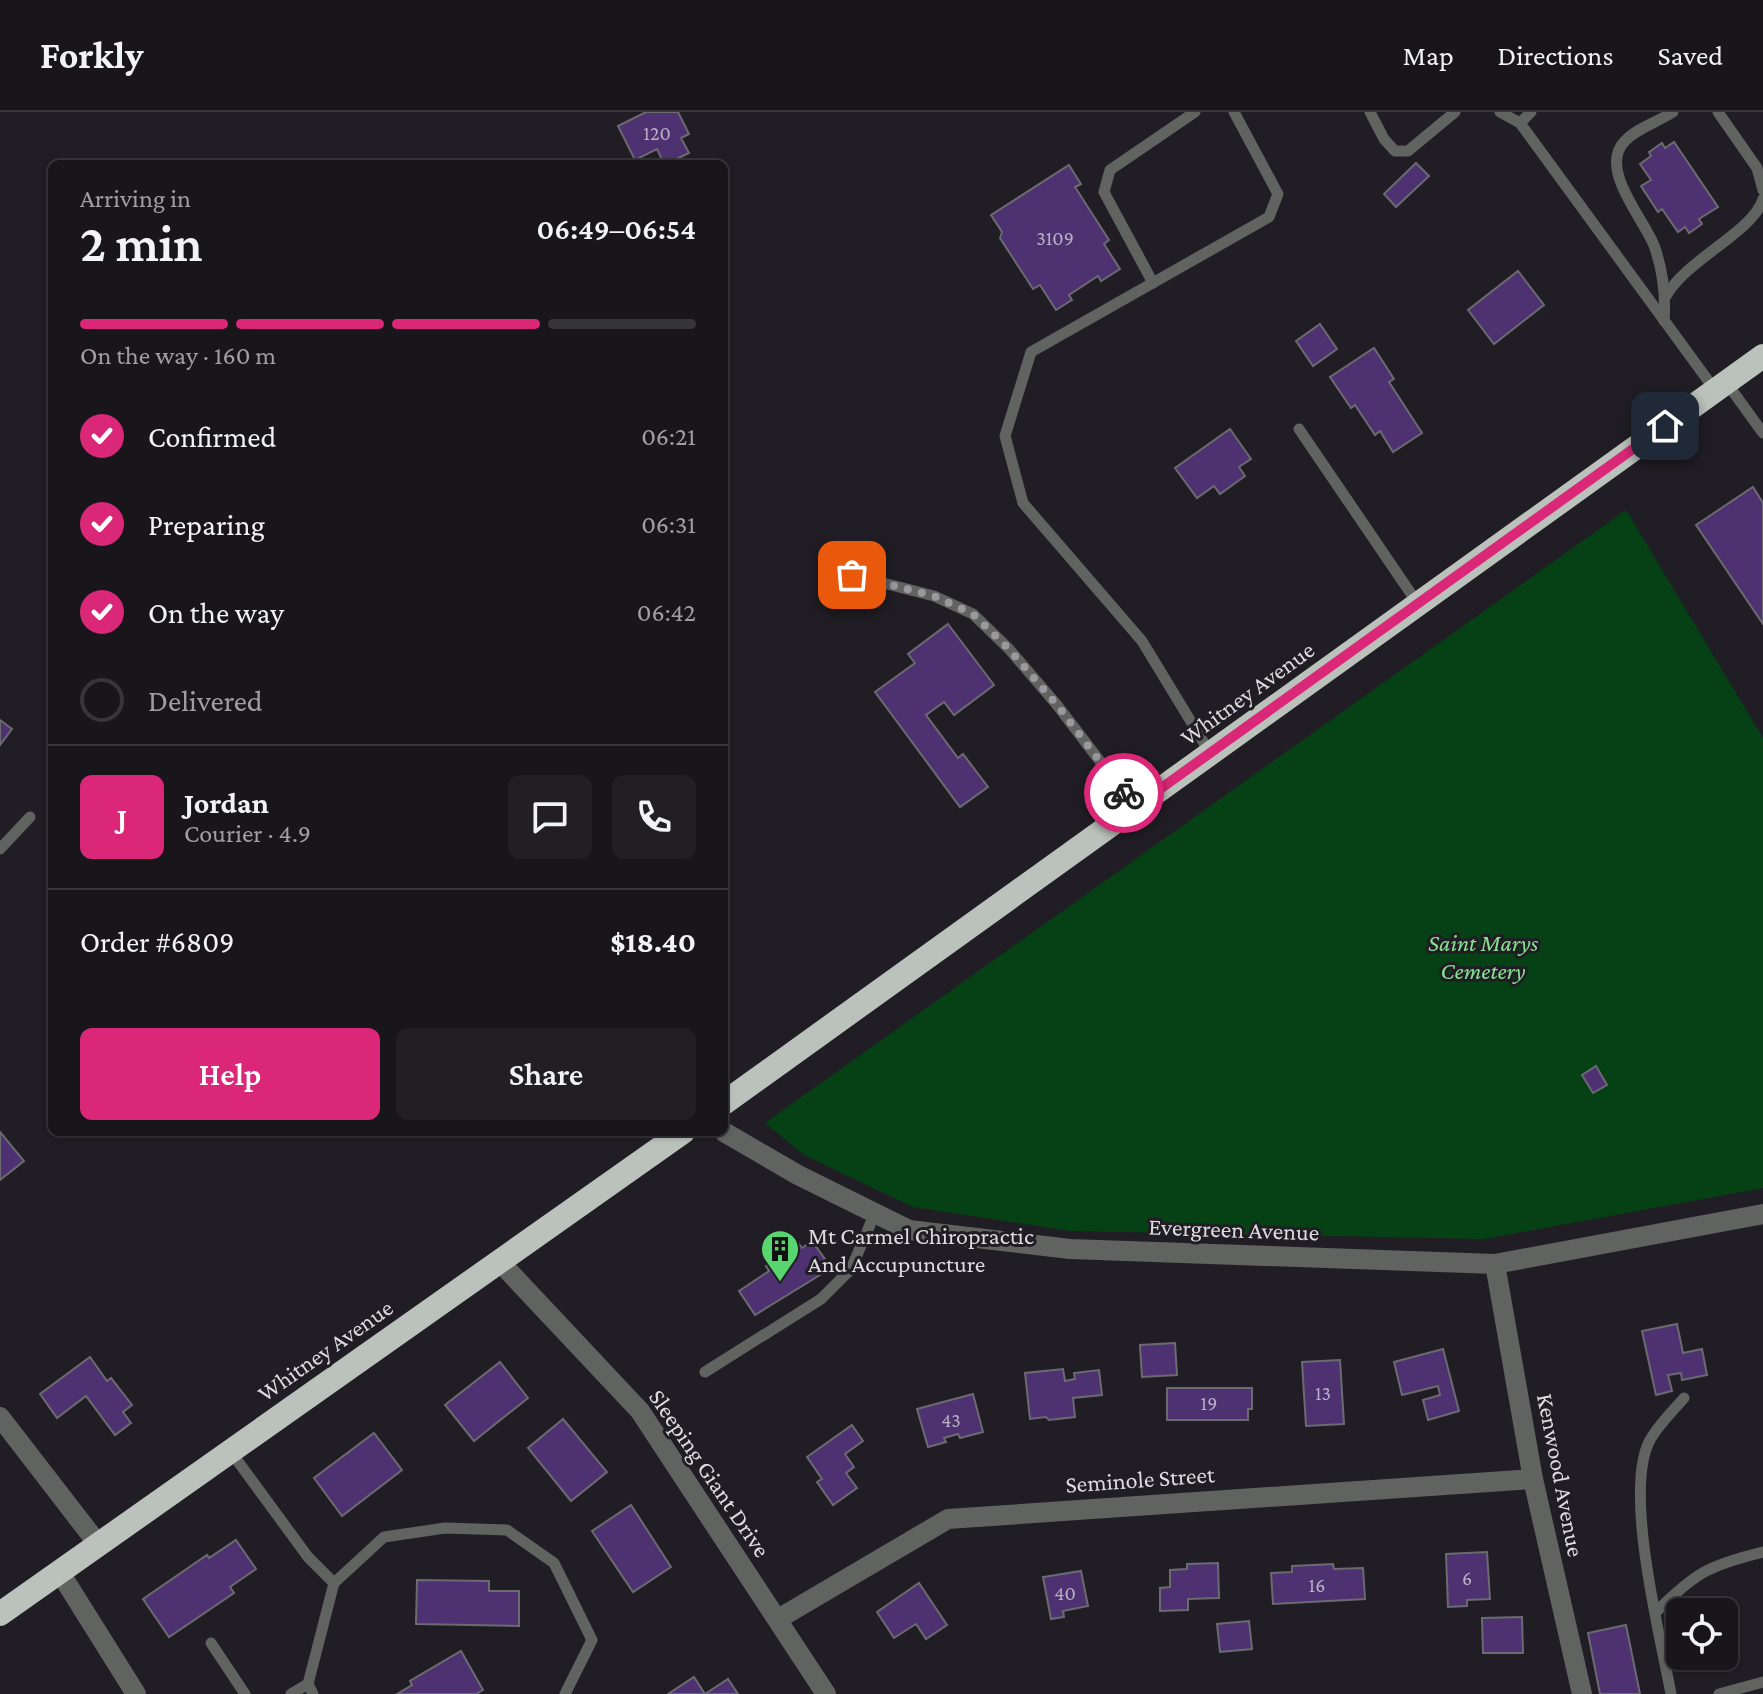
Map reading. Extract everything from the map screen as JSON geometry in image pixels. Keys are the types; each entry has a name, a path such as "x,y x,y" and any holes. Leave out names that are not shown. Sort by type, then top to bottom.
{"highway":[{"name":"Whitney Avenue","path":"728,1100 1763,356"},
{"name":"Whitney Avenue","path":"0,1614 677,1136"}],"street":[{"name":"Evergreen Avenue","path":"728,1134 798,1175 909,1230 1070,1249 1495,1264 1763,1214"},
{"name":"Sleeping Giant Drive","path":"499,1261 640,1411 826,1694"},
{"name":"Kenwood Avenue","path":"1495,1264 1533,1479 1582,1694"},
{"path":"0,1417 98,1544"},
{"name":"Seminole Street","path":"778,1619 948,1519 1533,1479"},
{"path":"59,1571 136,1694"}],"lane":[{"path":"1153,283 1104,192 1110,170 1195,112"},
{"path":"1210,753 1142,641 1023,503 1005,436 1031,352 1269,217 1278,194 1234,112"},
{"path":"1370,112 1384,139 1395,151 1408,151 1455,112"},
{"path":"1500,112 1520,123 1664,321 1763,433"},
{"path":"1520,123 1531,112"},
{"path":"1664,321 1666,297 1661,266 1652,240 1634,212 1619,177 1618,153 1623,142 1673,112"},
{"path":"1718,112 1757,168 1763,190"},
{"path":"1666,297 1674,282 1750,218 1763,199"},
{"path":"1299,429 1418,604"},
{"path":"852,575 934,596 973,614 1009,649 1057,705 1135,807"},
{"path":"0,849 30,817"},
{"path":"705,1372 821,1299 851,1269 875,1213"},
{"path":"1671,1694 1640,1516 1641,1476 1649,1442 1684,1398"},
{"path":"231,1452 308,1557 334,1583"},
{"path":"291,1694 311,1689 334,1583 384,1537 445,1528 507,1530 554,1563 592,1640 565,1694"},
{"path":"1656,1612 1689,1580 1710,1568 1763,1552"},
{"path":"211,1643 245,1694"},
{"path":"1719,1694 1763,1682"}],"green space":[{"name":"Saint Marys Cemetery","path":"1626,510 1763,738 1763,1188 1484,1239 1070,1231 913,1207 804,1155 765,1123"}],"building":[{"path":"646,112 678,112 689,134 681,138 689,153 674,160 662,160 657,149 635,160 618,126"},
{"path":"1674,142 1718,207 1699,219 1702,224 1689,233 1685,227 1678,232 1662,209 1658,212 1641,186 1651,180 1640,164 1651,156 1649,152 1662,143 1665,148"},
{"path":"1416,163 1429,176 1396,207 1384,194"},
{"path":"1069,165 1081,184 1075,187 1109,240 1104,244 1120,269 1101,281 1098,276 1069,295 1072,300 1056,310 1040,285 1033,289 1000,238 1002,232 991,215"},
{"path":"1518,271 1544,305 1494,344 1468,310"},
{"path":"1320,324 1337,349 1313,366 1296,341"},
{"path":"1374,348 1394,379 1389,382 1422,433 1393,452 1380,431 1375,435 1355,405 1351,408 1330,377"},
{"path":"1230,429 1251,459 1239,467 1245,476 1220,494 1214,486 1197,498 1175,468"},
{"path":"1753,487 1763,503 1763,624 1696,525"},
{"path":"948,624 994,685 954,715 944,702 926,715 958,758 963,754 988,787 960,807 875,692 915,663 908,654"},
{"path":"0,720 12,729 0,745"},
{"path":"1596,1066 1607,1085 1593,1093 1582,1075"},
{"path":"0,1132 24,1161 0,1180"},
{"name":"Mt Carmel Chiropractic And Accupuncture","path":"812,1241 825,1259 814,1266 820,1275 755,1315 739,1291 769,1271 766,1266 799,1244 802,1248"},
{"path":"1677,1324 1683,1353 1702,1349 1707,1375 1682,1380 1681,1373 1668,1375 1672,1391 1656,1395 1642,1331"},
{"path":"1175,1343 1177,1375 1142,1377 1140,1345"},
{"path":"1443,1349 1459,1411 1428,1420 1423,1400 1440,1395 1438,1386 1402,1395 1394,1362"},
{"path":"90,1357 107,1381 111,1378 132,1405 123,1412 131,1423 115,1435 86,1396 57,1418 40,1394"},
{"path":"1340,1360 1344,1424 1306,1426 1302,1362"},
{"path":"500,1362 528,1398 474,1441 445,1405"},
{"path":"1063,1369 1065,1381 1075,1379 1074,1373 1099,1370 1102,1395 1073,1398 1075,1417 1030,1419 1025,1373"},
{"path":"1167,1388 1252,1388 1252,1409 1248,1409 1248,1420 1167,1420"},
{"path":"973,1394 983,1432 960,1438 958,1434 944,1438 946,1442 928,1447 917,1409"},
{"path":"563,1419 607,1472 571,1501 528,1448"},
{"path":"852,1425 863,1441 845,1454 854,1467 846,1473 857,1488 833,1505 817,1482 822,1479 807,1457"},
{"path":"374,1433 402,1470 342,1516 314,1478"},
{"path":"631,1505 671,1567 633,1592 592,1531"},
{"path":"236,1540 256,1569 230,1587 234,1593 169,1637 143,1599 207,1555 209,1558"},
{"path":"1487,1552 1490,1599 1467,1600 1467,1606 1448,1607 1446,1554"},
{"path":"1218,1563 1219,1598 1188,1599 1188,1610 1160,1611 1160,1588 1170,1587 1170,1570 1187,1569 1187,1564"},
{"path":"1333,1564 1334,1569 1363,1568 1365,1599 1273,1604 1271,1573 1292,1572 1292,1566"},
{"path":"1081,1571 1088,1606 1063,1611 1064,1617 1051,1619 1043,1577"},
{"path":"417,1580 489,1581 489,1591 519,1591 519,1626 416,1624"},
{"path":"919,1583 947,1625 926,1639 916,1624 894,1638 877,1612"},
{"path":"1522,1617 1523,1653 1483,1653 1482,1618"},
{"path":"1249,1621 1252,1649 1220,1652 1217,1624"},
{"path":"1626,1625 1640,1694 1600,1694 1588,1633"},
{"path":"461,1651 483,1690 476,1694 397,1694 412,1685 410,1681"},
{"path":"694,1677 705,1694 668,1694"},
{"path":"728,1679 738,1694 705,1694"}],"way so far":[{"path":"852,575 934,596 973,614 1009,649 1057,705 1124,793"}],"place":[{"name":"Mt Carmel Chiropractic And Accupuncture","path":"780,1283"}],"route":[{"path":"1124,793 1135,807 1665,426"}]}
